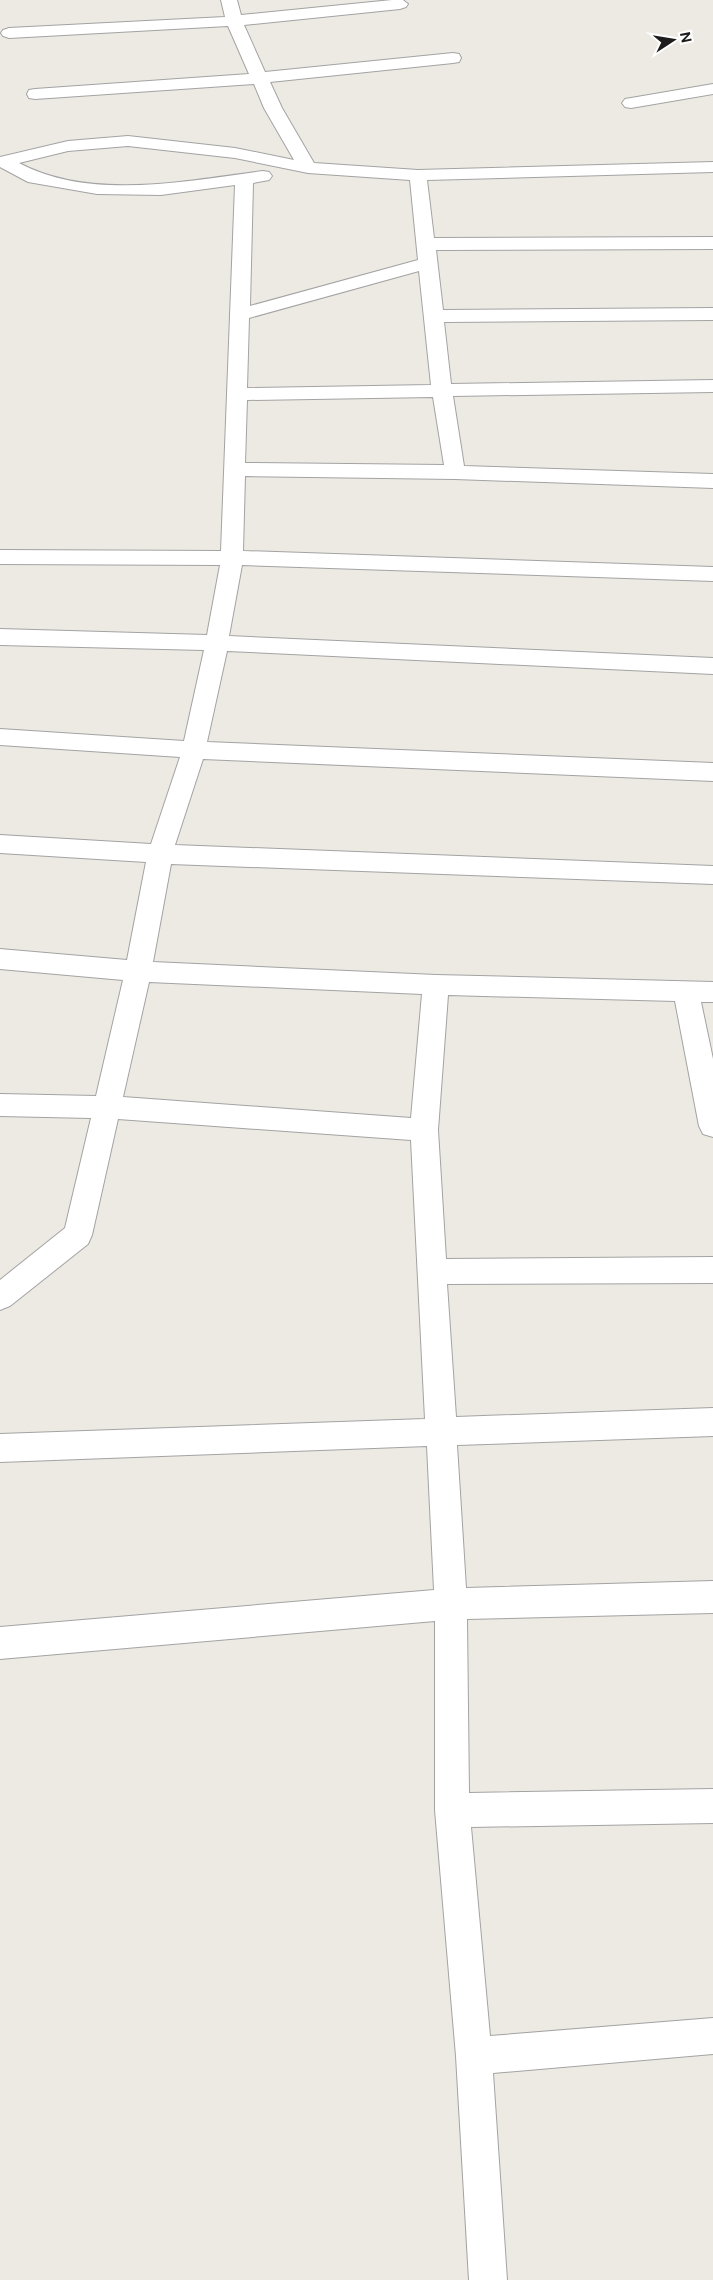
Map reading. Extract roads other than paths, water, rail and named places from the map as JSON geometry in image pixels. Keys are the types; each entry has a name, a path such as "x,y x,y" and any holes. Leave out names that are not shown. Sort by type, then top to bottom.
{"street":[{"path":"230,0 234,21 273,108 308,168"},
{"path":"9,33 234,21 400,4"},
{"path":"35,94 260,78 453,58"},
{"path":"631,103 713,89"},
{"path":"2,162 68,146 128,141 235,152 308,168 418,175 713,167"},
{"path":"2,162 34,178 97,189 161,190 308,168"},
{"path":"418,175 442,392 455,472"},
{"path":"0,1297 78,1235 138,971 160,854 194,750 217,643 232,558 244,179"},
{"path":"240,315 428,253 713,243"},
{"path":"434,316 713,314"},
{"path":"237,394 713,386"},
{"path":"235,469 455,472 713,481"},
{"path":"0,557 232,558 713,574"},
{"path":"0,637 217,643 713,666"},
{"path":"0,737 194,750 713,772"},
{"path":"0,844 160,854 713,875"},
{"path":"0,959 138,971 436,985 713,992"},
{"path":"436,985 424,1130 451,1604 452,1810 474,2056 488,2280"},
{"path":"686,991 713,1126"},
{"path":"0,1104 106,1108 424,1130"},
{"path":"432,1272 713,1270"},
{"path":"0,1448 713,1422"},
{"path":"0,1643 451,1604 713,1597"},
{"path":"452,1810 713,1806"},
{"path":"474,2056 713,2036"}]}
